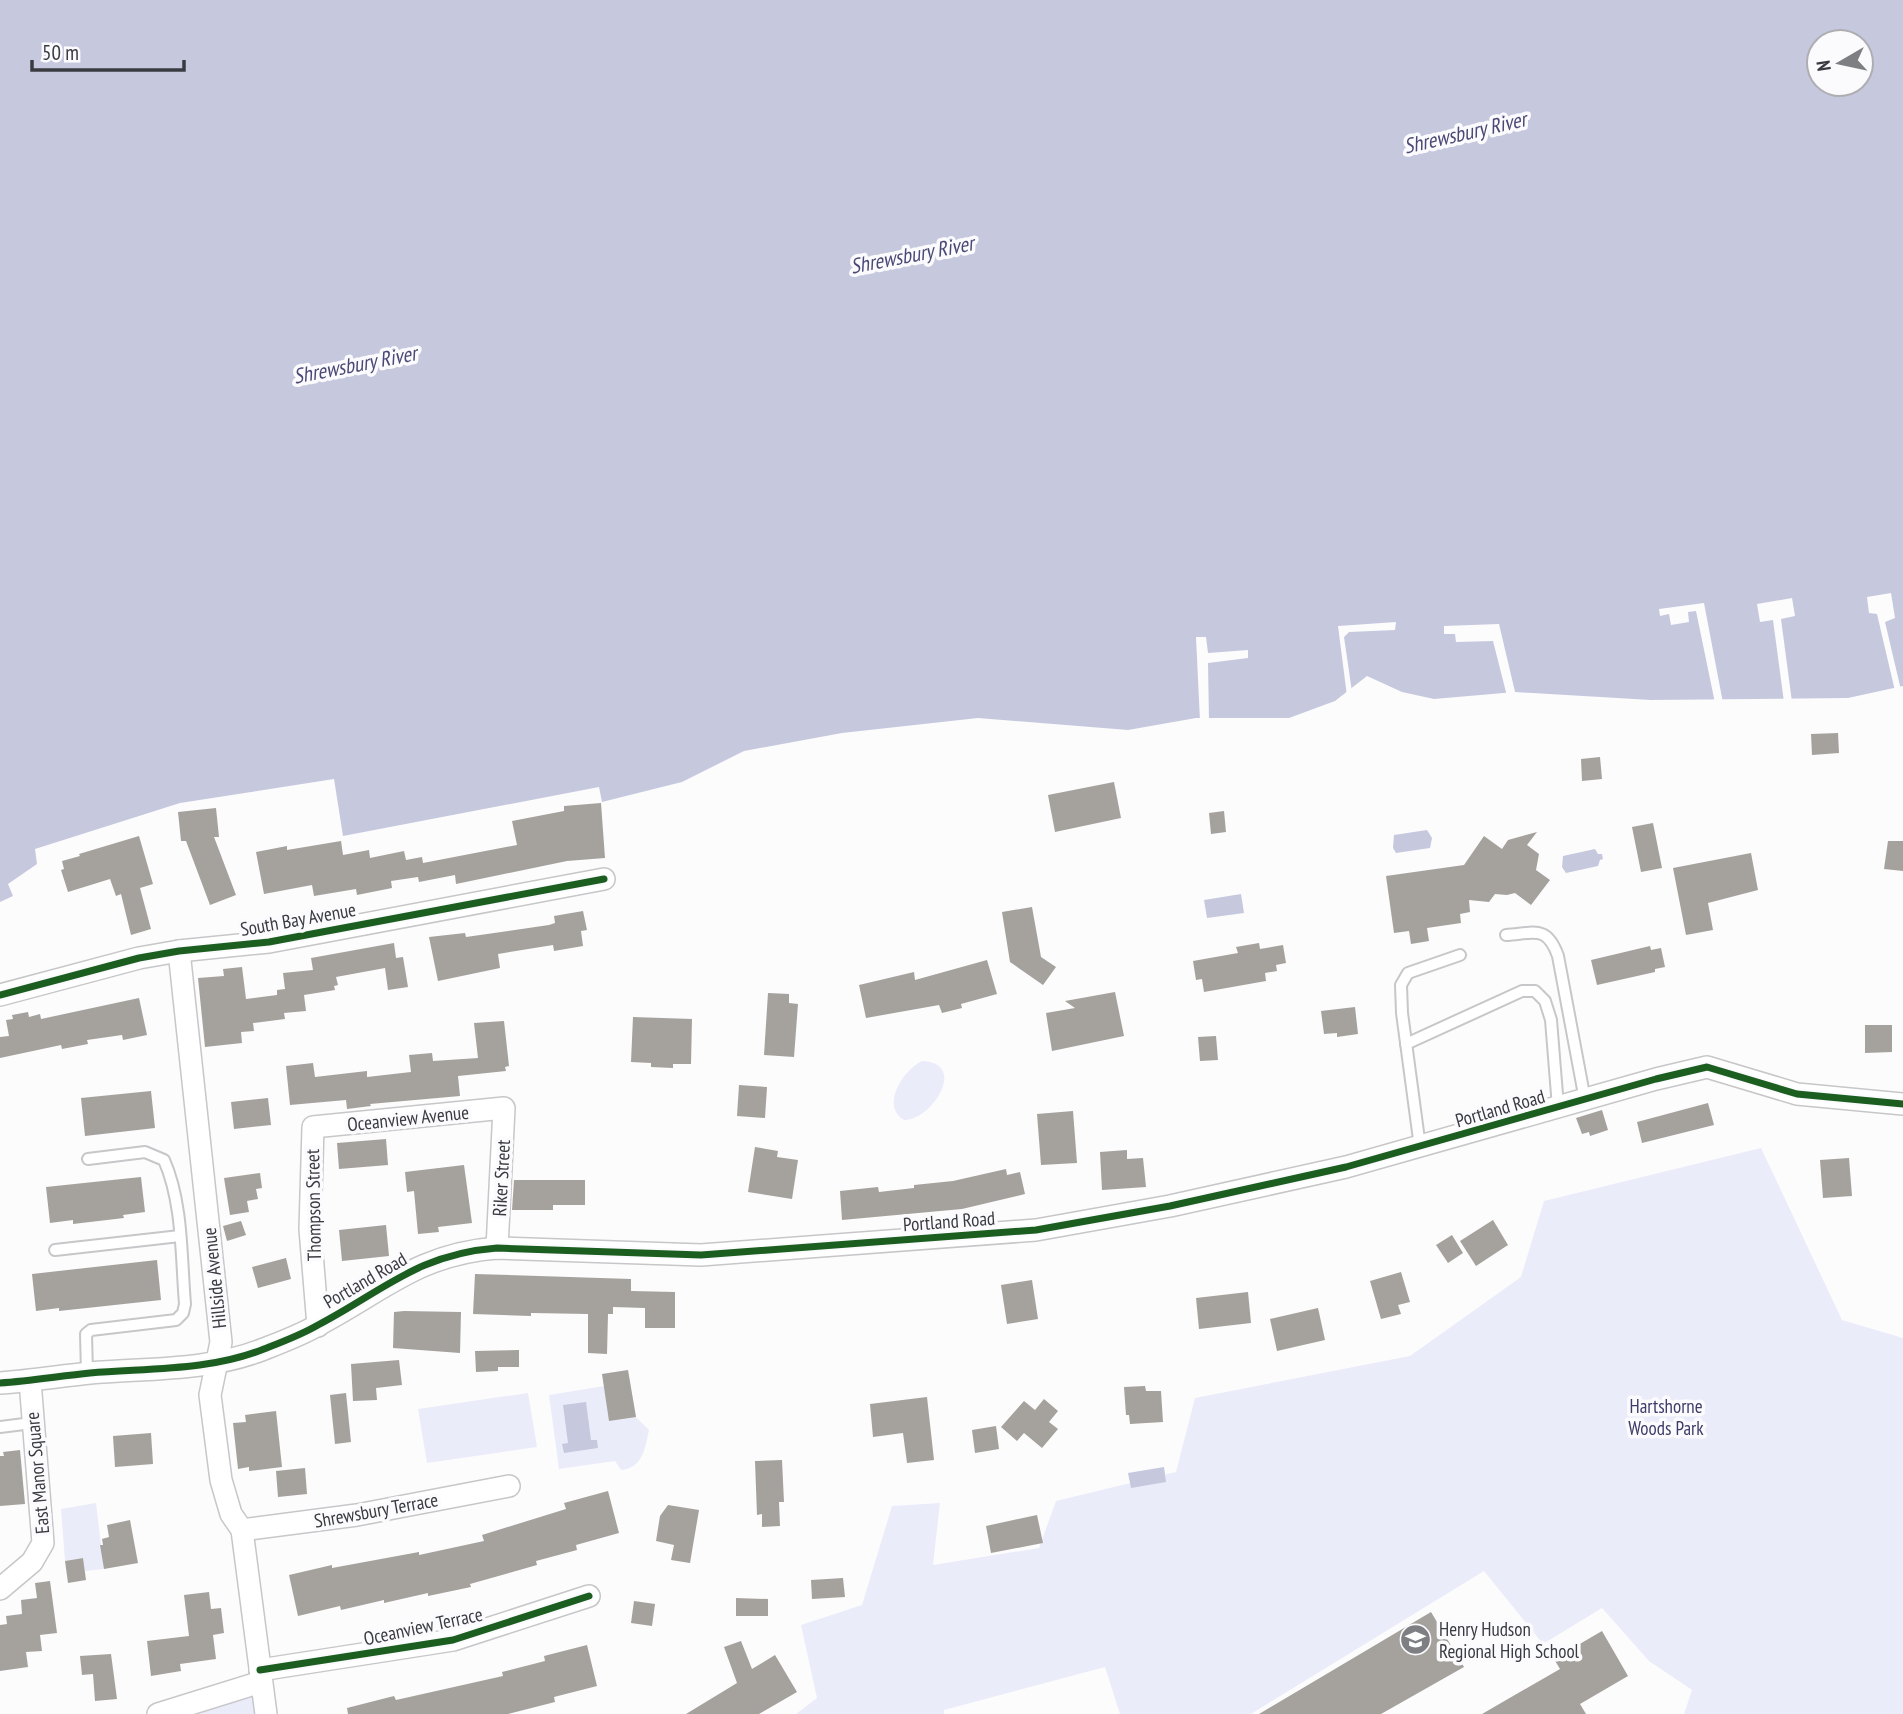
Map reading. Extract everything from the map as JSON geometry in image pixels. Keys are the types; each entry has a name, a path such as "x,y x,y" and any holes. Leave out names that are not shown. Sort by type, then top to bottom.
{"street":[{"name":"South Bay Avenue","path":"0,995 139,958 269,942 604,879"},
{"name":"Hillside Avenue","path":"179,951 221,1342 210,1395 221,1480 231,1514 242,1530 266,1714"},
{"name":"Portland Road","path":"0,1382 87,1373 215,1365 262,1350 318,1325 422,1265 462,1252 497,1248 701,1255 1037,1230 1170,1206 1346,1167 1707,1067 1797,1094 1903,1104"},
{"name":"Oceanview Avenue","path":"313,1127 504,1108"},
{"name":"Riker Street","path":"497,1248 504,1108"},
{"name":"Thompson Street","path":"313,1127 310,1229 318,1325"},
{"name":"East Manor Square","path":"0,1589 33,1562 43,1543 30,1381"},
{"name":"Shrewsbury Terrace","path":"242,1530 357,1515 509,1486"},
{"name":"Oceanview Terrace","path":"158,1714 260,1676 453,1640 589,1596"}],"lane":[{"path":"1507,935 1541,933 1552,940 1558,956 1585,1100"},
{"path":"1420,1147 1401,985 1408,973 1460,955"},
{"path":"1406,1044 1521,991 1535,991 1545,1001 1551,1020 1558,1107"},
{"path":"87,1373 85,1342 86,1334 91,1330 176,1320 183,1313 185,1304 177,1206 170,1172 164,1160 145,1152 88,1159"},
{"path":"55,1250 180,1236"},
{"path":"0,1427 32,1423"}],"green space":[{"path":"922,1061 936,1064 943,1071 941,1092 925,1111 914,1118 904,1120 897,1114 894,1098 908,1072"},
{"name":"Hartshorne Woods Park","path":"1761,1148 1842,1320 1903,1338 1903,1714 1684,1714 1692,1690 1649,1661 1602,1608 1543,1644 1484,1571 1251,1714 1120,1714 1105,1667 944,1710 944,1714 796,1714 817,1698 801,1625 862,1605 892,1506 940,1503 933,1565 1039,1548 1056,1501 1176,1472 1195,1398 1410,1356 1521,1277 1544,1201"},
{"path":"628,1370 636,1417 649,1430 642,1456 634,1465 621,1470 615,1461 559,1469 549,1395 604,1386 602,1374"},
{"path":"528,1393 537,1447 427,1463 418,1409"},
{"path":"96,1503 104,1569 85,1571 83,1558 65,1561 61,1509"},
{"path":"261,1685 270,1714 201,1714 199,1704"}],"water":[{"name":"Shrewsbury River","path":"0,0 1903,0 1903,686 1848,698 1651,700 1515,692 1434,699 1402,692 1367,676 1335,701 1289,718 1196,718 1128,730 978,718 842,733 744,751 682,782 602,802 599,787 343,836 334,779 180,803 35,849 37,864 8,884 13,896 0,902"},
{"path":"1427,830 1432,838 1430,848 1396,853 1393,848 1394,835"},
{"path":"1595,849 1598,854 1602,854 1603,859 1598,866 1566,873 1562,867 1563,856"},
{"path":"1241,894 1244,913 1207,918 1204,900"},
{"path":"586,1402 591,1440 597,1440 598,1448 564,1453 562,1444 568,1443 563,1405"},
{"path":"1164,1467 1166,1482 1131,1488 1128,1473"}],"pier":[{"path":"1891,593 1895,618 1885,622 1901,690 1895,691 1877,614 1869,613 1867,597"},
{"path":"1792,598 1795,616 1781,619 1792,702 1784,702 1773,620 1760,622 1757,604"},
{"path":"1704,603 1723,703 1715,703 1696,611 1688,612 1689,622 1671,625 1669,614 1660,616 1659,609"},
{"path":"1396,622 1395,630 1349,632 1344,637 1352,692 1347,696 1338,626"},
{"path":"1499,624 1516,696 1507,696 1493,641 1456,642 1455,634 1444,634 1444,626"},
{"path":"1196,637 1206,637 1208,653 1248,650 1248,658 1208,663 1209,721 1200,721"}],"building":[{"path":"1838,733 1839,753 1812,755 1811,734"},
{"path":"1600,757 1602,779 1582,781 1581,759"},
{"path":"1114,782 1121,818 1055,832 1048,795"},
{"path":"601,803 605,858 567,861 456,884 455,875 419,882 418,877 391,881 392,888 357,895 356,889 314,896 312,885 264,894 256,852 341,841 343,855 369,850 370,858 404,851 406,860 422,857 423,863 517,845 512,821 564,811 564,806"},
{"path":"216,808 219,837 214,837 236,895 210,905 186,841 181,841 178,812"},
{"path":"1224,811 1226,832 1211,834 1209,813"},
{"path":"1653,823 1662,868 1641,872 1632,827"},
{"path":"1537,832 1527,845 1539,854 1536,870 1550,880 1531,905 1515,893 1495,894 1489,902 1469,900 1470,912 1460,914 1461,923 1427,928 1429,941 1411,944 1409,931 1394,933 1386,876 1464,865 1484,836 1502,849 1508,840"},
{"path":"139,836 153,884 140,888 151,929 131,935 121,894 116,896 110,879 68,892 61,870 64,869 62,861"},
{"path":"1888,841 1903,841 1903,871 1884,869"},
{"path":"1751,853 1758,890 1708,903 1713,930 1686,935 1673,868"},
{"path":"1032,907 1041,957 1056,967 1043,985 1010,962 1002,912"},
{"path":"583,911 587,930 581,931 583,946 554,951 553,945 498,954 500,968 438,981 429,937 465,933 466,937 549,925 555,923 554,916"},
{"path":"394,943 396,958 403,957 408,987 388,990 385,968 336,977 338,985 334,986 335,990 304,995 306,1011 284,1013 285,1019 253,1023 254,1031 241,1032 242,1043 205,1047 198,978 224,976 223,969 242,967 246,999 277,995 277,990 285,989 283,973 313,970 311,958"},
{"path":"1259,943 1260,949 1283,945 1286,963 1276,965 1277,971 1265,973 1266,981 1204,992 1202,979 1196,980 1193,961 1238,953 1236,947"},
{"path":"1650,946 1651,950 1661,948 1665,967 1655,969 1655,972 1597,985 1591,960"},
{"path":"987,960 997,994 961,1004 962,1008 942,1013 939,1005 866,1018 859,985 914,972 915,980"},
{"path":"1115,992 1124,1036 1052,1051 1046,1013 1075,1008 1065,1001"},
{"path":"768,993 789,994 789,1003 798,1004 794,1057 764,1055"},
{"path":"139,998 147,1035 123,1040 122,1035 87,1040 88,1044 62,1049 61,1045 0,1058 0,1037 9,1036 6,1020 13,1019 12,1015 28,1012 29,1017 40,1014 41,1019"},
{"path":"1355,1007 1358,1034 1337,1037 1337,1033 1324,1034 1321,1011"},
{"path":"633,1017 692,1019 691,1064 673,1064 673,1068 651,1067 651,1063 631,1062"},
{"path":"504,1021 509,1066 505,1067 506,1071 458,1076 460,1096 370,1104 371,1106 347,1109 346,1100 290,1105 286,1066 313,1063 315,1077 367,1071 367,1077 411,1072 409,1055 432,1053 433,1061 478,1058 474,1023"},
{"path":"1865,1025 1892,1025 1892,1052 1865,1053"},
{"path":"1216,1036 1218,1060 1200,1061 1198,1037"},
{"path":"739,1085 767,1087 765,1118 737,1116"},
{"path":"151,1091 155,1128 85,1136 81,1098"},
{"path":"268,1098 271,1125 234,1129 231,1102"},
{"path":"1708,1103 1714,1125 1642,1143 1637,1122"},
{"path":"1602,1110 1608,1130 1590,1136 1589,1132 1582,1134 1576,1118"},
{"path":"1073,1111 1077,1163 1041,1165 1037,1114"},
{"path":"386,1139 388,1165 339,1169 337,1143"},
{"path":"755,1147 778,1151 777,1157 798,1160 792,1199 748,1192"},
{"path":"1127,1150 1127,1159 1143,1158 1146,1187 1102,1190 1100,1152"},
{"path":"1849,1158 1852,1196 1823,1198 1820,1160"},
{"path":"464,1165 472,1223 438,1227 439,1232 418,1234 414,1191 407,1192 405,1172"},
{"path":"1006,1169 1007,1175 1020,1172 1025,1194 962,1209 842,1220 840,1191 878,1187 879,1192 914,1188 914,1185 953,1181"},
{"path":"260,1173 262,1188 256,1189 258,1199 247,1201 249,1212 230,1215 224,1178"},
{"path":"141,1177 145,1212 123,1215 124,1218 73,1224 73,1220 50,1223 46,1187"},
{"path":"514,1180 585,1180 585,1205 553,1205 553,1210 512,1210"},
{"path":"1493,1220 1508,1245 1476,1266 1460,1241"},
{"path":"241,1221 246,1235 227,1241 223,1226"},
{"path":"386,1225 389,1256 342,1261 339,1230"},
{"path":"1452,1235 1463,1253 1448,1263 1436,1245"},
{"path":"286,1258 291,1279 258,1288 252,1267"},
{"path":"157,1260 161,1300 36,1311 32,1274"},
{"path":"1401,1272 1410,1302 1398,1305 1401,1314 1381,1319 1370,1281"},
{"path":"475,1274 631,1279 631,1291 675,1292 675,1328 645,1328 645,1308 613,1307 613,1314 608,1314 607,1354 588,1353 588,1314 473,1314"},
{"path":"1032,1280 1038,1319 1007,1324 1001,1285"},
{"path":"1248,1292 1251,1323 1199,1329 1196,1298"},
{"path":"1318,1308 1325,1340 1277,1351 1270,1319"},
{"path":"394,1312 461,1312 460,1353 393,1348"},
{"path":"519,1350 519,1367 498,1367 498,1371 476,1372 475,1351"},
{"path":"399,1360 402,1385 376,1388 377,1400 353,1401 351,1364"},
{"path":"628,1370 636,1417 609,1421 602,1374"},
{"path":"1145,1386 1146,1391 1161,1391 1163,1422 1130,1424 1129,1415 1126,1415 1124,1387"},
{"path":"346,1393 351,1442 335,1444 330,1395"},
{"path":"927,1397 934,1460 907,1463 903,1433 873,1437 870,1404"},
{"path":"1044,1399 1058,1411 1049,1422 1058,1429 1042,1448 1024,1433 1017,1441 1001,1427 1024,1401 1035,1410"},
{"path":"276,1411 282,1467 249,1471 249,1467 238,1469 233,1423 246,1422 245,1415"},
{"path":"996,1426 999,1449 975,1453 972,1430"},
{"path":"151,1433 153,1464 115,1467 113,1436"},
{"path":"20,1450 25,1504 0,1506 0,1456 4,1456 3,1452"},
{"path":"782,1460 784,1502 779,1502 780,1526 762,1527 762,1514 757,1515 755,1461"},
{"path":"305,1468 307,1494 278,1497 276,1471"},
{"path":"608,1491 619,1533 576,1545 577,1550 536,1561 537,1565 470,1584 471,1587 384,1603 384,1600 341,1610 340,1606 298,1616 289,1575 332,1565 332,1568 419,1552 419,1555 484,1541 482,1535 566,1509 564,1503"},
{"path":"668,1505 699,1510 690,1563 671,1560 674,1545 656,1541 660,1516"},
{"path":"1037,1515 1043,1543 991,1553 986,1526"},
{"path":"130,1520 138,1563 104,1569 100,1545 103,1545 102,1539 109,1537 107,1525"},
{"path":"83,1558 86,1580 68,1583 65,1561"},
{"path":"843,1578 845,1597 812,1599 811,1580"},
{"path":"50,1581 57,1633 40,1635 42,1651 26,1652 28,1667 0,1671 0,1625 7,1624 6,1616 22,1614 21,1600 37,1598 35,1583"},
{"path":"209,1592 211,1609 221,1608 224,1633 213,1635 216,1659 180,1664 181,1671 151,1676 147,1641 189,1636 184,1595"},
{"path":"736,1598 768,1599 768,1616 736,1616"},
{"path":"634,1601 655,1604 652,1626 631,1623"},
{"name":"Henry Hudson Regional High School","path":"1431,1612 1464,1667 1381,1714 1259,1714"},
{"name":"Henry Hudson Regional High School","path":"1602,1631 1628,1676 1580,1704 1586,1714 1482,1714 1560,1669 1554,1659"},
{"path":"741,1641 752,1669 775,1655 797,1692 759,1714 686,1714 737,1683 724,1647"},
{"path":"587,1645 597,1686 554,1697 555,1702 508,1714 348,1714 347,1708 394,1696 396,1700 503,1676 502,1672 545,1661 544,1656"},
{"path":"111,1654 117,1699 95,1701 93,1674 82,1675 80,1656"}],"cycle path":[{"path":"0,995 139,958 269,942 604,879"},
{"path":"0,1383 200,1365 243,1356 305,1332 423,1266 469,1252 497,1248 701,1255 1036,1230 1170,1206 1346,1167 1707,1067 1797,1094 1903,1104"},
{"path":"260,1670 453,1640 589,1596"}],"place":[{"name":"Henry Hudson Regional High School","path":"1416,1640"}]}
